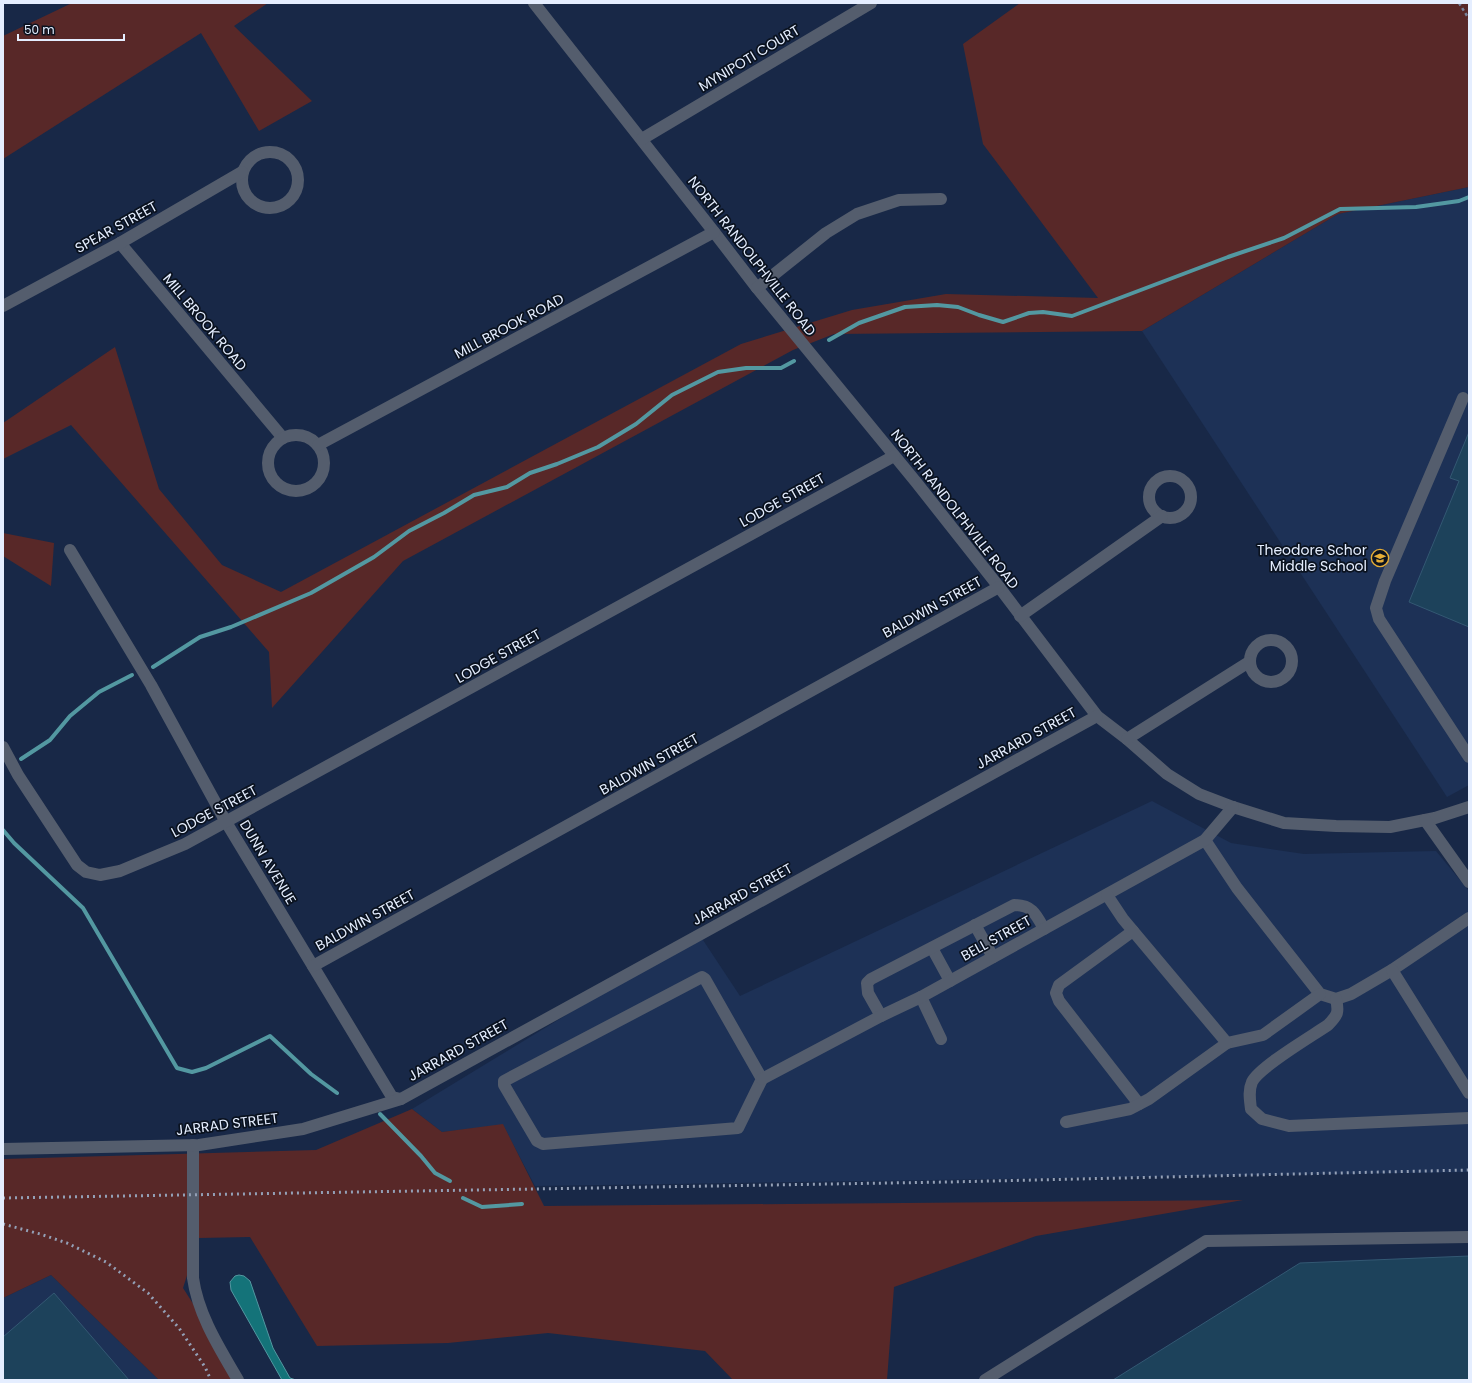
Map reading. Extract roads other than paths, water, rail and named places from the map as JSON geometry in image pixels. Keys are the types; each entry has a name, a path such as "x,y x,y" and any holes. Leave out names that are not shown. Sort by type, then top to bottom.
{"street":[{"name":"NORTH RANDOLPHVILLE ROAD","path":"534,3 642,139 756,288 999,587 1097,716 1127,739 1167,774 1199,794 1233,807 1284,823 1390,827 1435,818 1469,807"},
{"name":"MYNIPOTI COURT","path":"642,139 871,3"},
{"name":"SPEAR STREET","path":"3,306 120,243 242,172 246,163 261,153 270,151 278,153 293,163 297,171 298,186 289,201 281,206 264,208 252,202 243,192 241,183 242,172"},
{"path":"756,288 826,233 857,214 899,200 940,199"},
{"name":"MILL BROOK ROAD","path":"318,446 714,232"},
{"name":"MILL BROOK ROAD","path":"120,243 283,438"},
{"path":"1463,398 1385,581 1376,608 1379,619 1469,757"},
{"path":"292,435 302,435 311,438 322,452 324,461 320,478 306,489 289,490 274,480 270,472 268,462 270,452 275,444 283,438 292,435"},
{"name":"LODGE STREET","path":"3,747 18,775 77,865 86,872 100,875 120,870 185,844 894,456"},
{"path":"1020,616 1162,516"},
{"name":"DUNN AVENUE","path":"70,550 151,685 226,822 392,1097 402,1099"},
{"name":"BALDWIN STREET","path":"313,966 999,587"},
{"path":"1127,739 1249,662"},
{"name":"JARRARD STREET","path":"402,1099 1097,716"},
{"name":"BELL STREET","path":"762,1079 880,1016 921,997 1205,840 1233,807"},
{"path":"1425,820 1469,882"},
{"path":"1205,840 1237,888 1320,994 1336,999 1351,994 1392,970 1469,918"},
{"path":"1107,894 1123,919 1227,1042"},
{"path":"880,1016 868,993 867,983 871,979 1014,905 1021,905 1030,908 1036,914 1044,929"},
{"path":"975,925 993,957"},
{"path":"1133,931 1060,986 1056,993 1060,1001 1139,1104"},
{"path":"932,948 950,981"},
{"path":"1392,970 1469,1093"},
{"path":"702,978 705,979 762,1079 738,1128 543,1144 537,1140 504,1085 504,1081 702,978"},
{"path":"1066,1122 1130,1109 1149,1099 1227,1042 1263,1035 1320,994"},
{"path":"921,997 941,1039"},
{"path":"1336,999 1338,1009 1336,1017 1328,1025 1264,1068 1252,1081 1249,1095 1251,1109 1262,1119 1289,1126 1469,1118"},
{"name":"JARRAD STREET","path":"3,1149 193,1145 303,1129 402,1099"},
{"path":"193,1145 193,1278 195,1290 213,1337 238,1380"},
{"path":"985,1380 1206,1241 1469,1236"}],"waterway":[{"path":"829,340 859,323 905,307 937,305 958,307 1003,322 1029,313 1043,312 1072,316 1228,257 1284,238 1340,209 1416,207 1459,201 1469,197"},
{"path":"153,667 200,637 231,627 311,593 374,557 409,531 444,513 474,495 507,487 530,473 557,464 598,447 636,424 672,395 718,372 746,368 781,368 794,361"},
{"path":"21,759 50,740 70,716 99,692 132,675"},
{"path":"3,830 14,843 83,908 177,1068 192,1072 206,1068 270,1036 311,1074 337,1093"},
{"path":"380,1114 421,1156 435,1173 450,1181"},
{"path":"463,1198 482,1207 522,1204"}],"railway":[{"path":"3,1198 948,1182 1469,1170"},
{"path":"3,1224 67,1243 106,1262 148,1293 179,1328 205,1367 211,1380"}],"place":[{"name":"Theodore Schor Middle School","path":"1380,558"}]}
